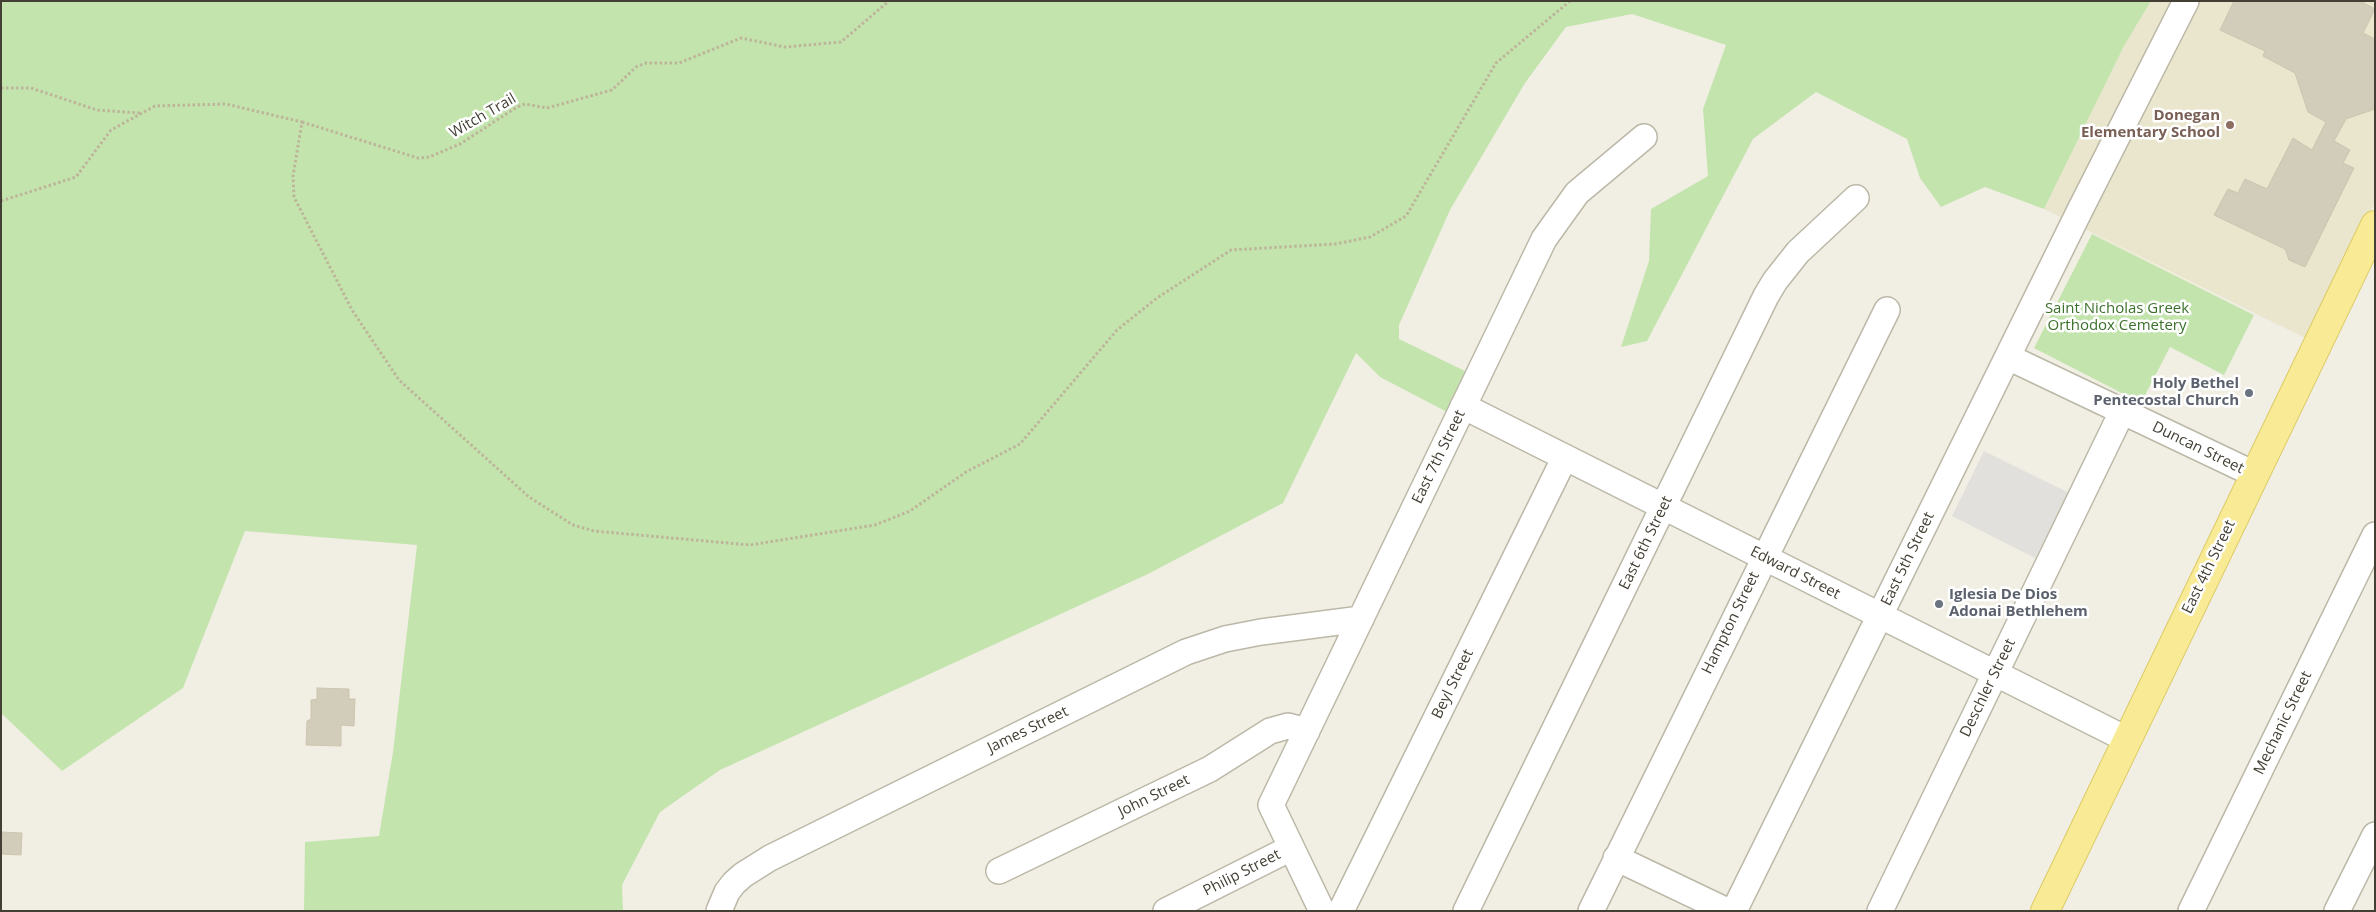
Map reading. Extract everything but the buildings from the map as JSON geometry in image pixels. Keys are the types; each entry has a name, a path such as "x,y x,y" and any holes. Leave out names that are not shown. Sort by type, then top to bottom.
{"main road":[{"name":"East 4th Street","path":"2045,911 2126,739 2375,225"}],"street":[{"name":"East 5th Street","path":"1734,911 2081,208 2186,1"},
{"name":"East 7th Street","path":"1292,848 1271,805 1463,406 1554,222 1582,188 1644,137"},
{"name":"East 6th Street","path":"1466,911 1775,281 1803,246 1856,198"},
{"name":"Hampton Street","path":"1591,911 1887,310"},
{"name":"Duncan Street","path":"2008,357 2254,474"},
{"name":"Edward Street","path":"1463,406 2126,739"},
{"name":"Deschler Street","path":"1880,911 2122,412"},
{"name":"Beyl Street","path":"1341,911 1564,457"},
{"name":"Mechanic Street","path":"2191,911 2375,535"},
{"name":"James Street","path":"720,906 734,883 770,858 1186,652 1225,639 1261,632 1361,619"},
{"name":"John Street","path":"1000,871 1210,769 1270,731 1288,726 1307,731"},
{"path":"2337,911 2375,835"},
{"path":"1292,848 1322,911"},
{"name":"Philip Street","path":"1166,911 1292,848"},
{"path":"1616,858 1726,911"}],"path":[{"name":"Witch Trail","path":"141,113 154,106 226,104 302,122 418,158 429,157 460,144 517,107 526,104 547,108 612,90 636,67 646,64 680,64 741,38 785,47 841,42 889,1"},
{"path":"302,122 293,176 294,197 352,310 399,380 529,497 573,525 594,531 750,545 875,525 910,511 966,472 1020,444 1117,330 1158,298 1231,250 1335,244 1370,237 1406,216 1496,63 1570,1"},
{"path":"1,88 31,88 97,110 141,113"},
{"path":"1,202 76,177 111,130 141,113"}],"shaded area":[{"name":"Donegan Elementary School","path":"2151,1 2375,1 2375,203 2309,340 2044,209 2124,46"},
{"path":"1984,451 2069,493 2035,558 1952,516"}],"green space":[{"path":"1,1 2151,1 2124,46 2044,209 1985,187 1941,207 1920,178 1907,139 1816,92 1753,139 1647,341 1621,347 1649,261 1651,209 1708,176 1703,109 1726,45 1632,14 1566,27 1525,83 1450,210 1399,325 1399,339 1469,373 1447,412 1380,377 1356,353 1283,503 1148,574 720,770 660,812 622,885 623,911 304,911 305,842 379,836 393,752 417,545 245,531 183,688 62,771 1,713"},
{"name":"Saint Nicholas Greek Orthodox Cemetery","path":"2092,234 2254,315 2224,375 2170,347 2141,403 2034,348"}],"place":[{"name":"Donegan Elementary School","path":"2230,125"},
{"name":"Holy Bethel Pentecostal Church","path":"2249,393"},
{"name":"Iglesia De Dios Adonai Bethlehem","path":"1939,604"}]}
